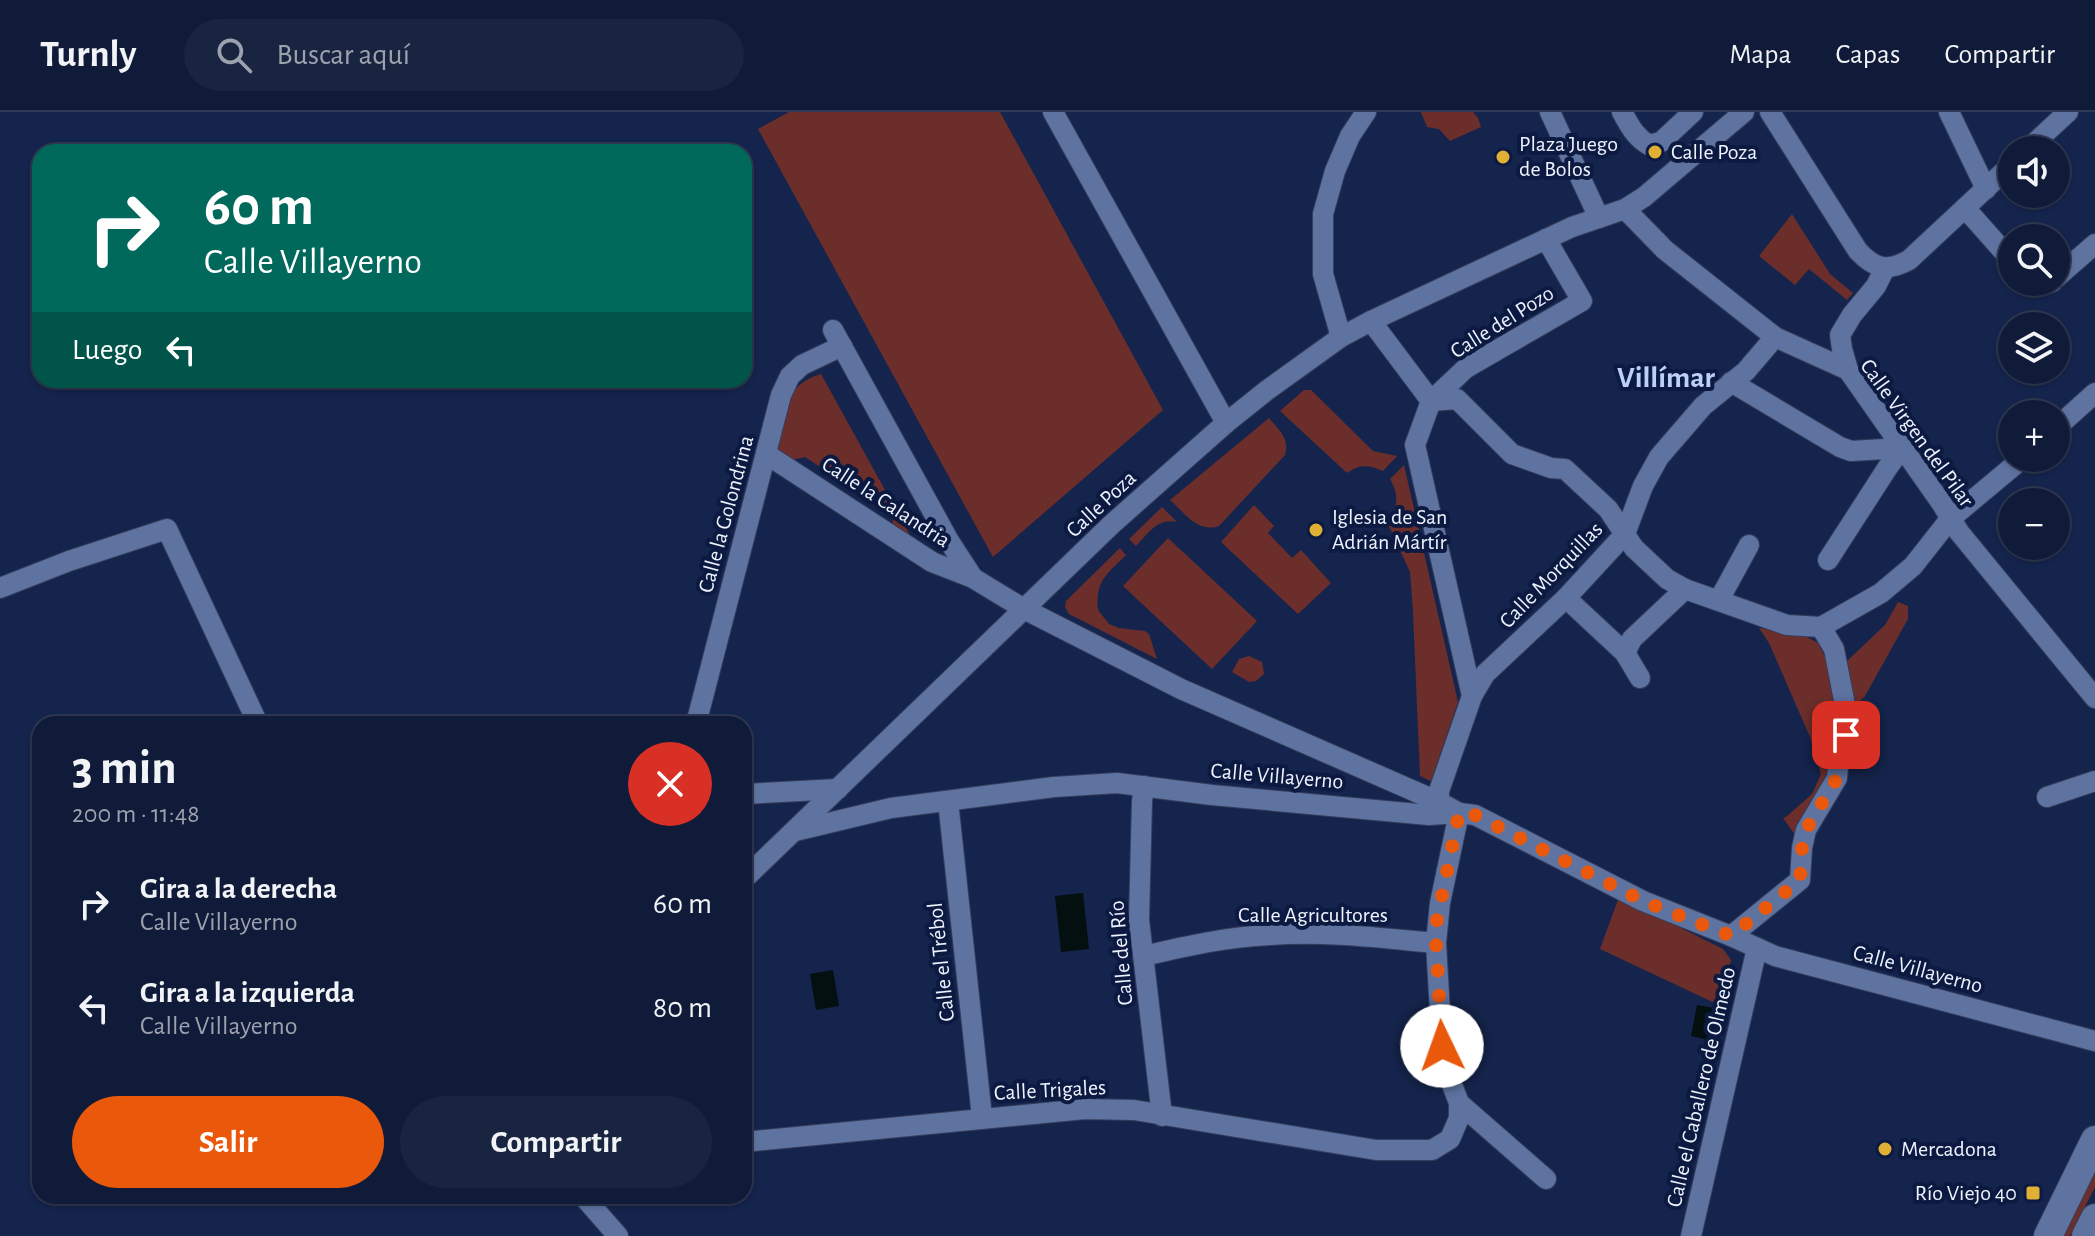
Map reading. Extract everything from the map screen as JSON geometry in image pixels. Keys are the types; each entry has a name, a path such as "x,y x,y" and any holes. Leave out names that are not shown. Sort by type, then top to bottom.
{"main road":[{"path":"2048,1236 2095,1140"},
{"path":"2086,1236 2095,1218"}],"street":[{"path":"1053,112 1226,423"},
{"path":"1341,337 1323,274 1323,214 1335,171 1350,136 1366,112"},
{"path":"1550,112 1599,218"},
{"path":"1622,112 1633,132 1649,145 1661,142 1693,112"},
{"name":"Calle Poza","path":"752,871 1112,524 1266,391 1341,337 1371,321 1572,227 1625,209 1644,197 1744,112"},
{"path":"1770,112 1858,251 1866,259 1885,268 1897,267 1909,260 1969,212 1998,177"},
{"path":"1949,112 1986,189"},
{"path":"2042,136 2068,112"},
{"name":"Calle Virgen del Pilar","path":"1625,209 1665,250 1775,337 1848,370 1950,519 2095,698"},
{"path":"1969,212 1998,245"},
{"name":"Calle del Pozo","path":"1431,401 1466,368 1582,301 1546,239"},
{"path":"2070,266 2095,244"},
{"path":"1848,370 1840,335 1876,286 1885,268"},
{"path":"1371,321 1431,401"},
{"name":"Calle Morquillas","path":"1439,802 1439,791 1472,696 1485,674 1566,598 1625,534 1643,486 1659,457 1703,406 1746,371 1775,337"},
{"name":"Calle la Golondrina","path":"698,716 781,395 790,376 838,338 949,541 973,578"},
{"path":"1731,382 1840,447 1851,451 1902,448"},
{"path":"2070,415 2095,393"},
{"path":"1431,401 1457,399 1512,454 1551,468 1565,469 1608,509 1634,548 1667,579 1685,589 1787,625 1821,627 1881,593 1925,553 1950,519 2006,472"},
{"path":"1431,401 1415,445 1472,696"},
{"path":"1828,560 1902,448"},
{"name":"Calle la Calandria","path":"766,454 932,562 973,578 1024,609 1181,689 1459,813"},
{"path":"0,588 69,561 167,529 254,716"},
{"path":"1719,600 1749,545"},
{"path":"1625,653 1632,639 1685,589"},
{"path":"1566,598 1625,653 1640,678"},
{"path":"1731,936 1800,880 1806,830 1837,778 1839,756 1846,735 1844,700 1834,649 1821,627"},
{"path":"2047,797 2095,781"},
{"name":"Calle Villayerno","path":"795,831 891,808 1075,785 1117,783 1429,815 1475,815 1643,901 1775,956 2095,1041"},
{"name":"Calle del Río","path":"1144,786 1139,920 1162,1116"},
{"path":"752,794 838,789"},
{"name":"Calle el Trébol","path":"948,801 982,1117"},
{"path":"1459,813 1440,903 1436,943 1442,1046 1448,1074 1459,1103 1546,1179"},
{"name":"Calle Agricultores","path":"1144,956 1222,939 1272,934 1436,943"},
{"name":"Calle el Caballero de Olmedo","path":"1691,1236 1757,948"},
{"name":"Calle Trigales","path":"752,1141 1085,1109 1134,1110 1376,1150 1432,1150 1450,1139 1459,1118 1459,1103"},
{"path":"590,1204 618,1236"}],"shaded area":[{"path":"789,112 1000,112 1163,410 993,557 758,129"},
{"path":"1421,112 1473,112 1481,127 1450,141 1439,129 1427,127"},
{"path":"1792,214 1830,274 1853,293 1847,300 1809,269 1795,285 1759,256"},
{"path":"821,374 911,537 893,526 892,514 805,457 792,460 780,452 777,446 788,402 799,385"},
{"path":"1304,390 1311,390 1373,451 1397,456 1383,471 1365,466 1347,473 1280,411"},
{"path":"1269,418 1285,439 1285,455 1219,526 1198,525 1170,500"},
{"path":"1404,465 1458,702 1431,781 1420,776 1410,572 1388,524 1396,502 1390,479"},
{"path":"1254,505 1274,526 1268,533 1292,558 1301,550 1331,583 1298,614 1221,542"},
{"path":"1162,507 1177,522 1159,524 1136,546 1129,539"},
{"path":"1168,538 1257,621 1212,669 1123,586"},
{"path":"1120,548 1126,555 1101,585 1098,610 1109,624 1149,634 1157,659 1069,614 1065,607 1066,601"},
{"path":"1898,602 1908,606 1908,619 1865,696 1854,707 1846,662 1885,625"},
{"path":"1759,628 1803,635 1818,643 1829,665 1839,712 1831,771 1795,835 1783,818 1812,794 1821,774 1810,737 1769,643"},
{"path":"1249,656 1262,662 1264,674 1256,681 1249,682 1232,672 1239,659"},
{"path":"1083,893 1089,949 1061,952 1055,896"},
{"path":"1619,897 1723,949 1731,960 1721,1006 1600,949"},
{"path":"833,970 839,1006 816,1010 810,974"},
{"path":"1697,1005 1719,1009 1712,1041 1691,1036"},
{"path":"2095,1168 2095,1187 2070,1236 2062,1236"}],"place":[{"name":"Calle Poza","path":"1655,152"},
{"name":"Plaza Juego de Bolos","path":"1503,157"},
{"name":"Iglesia de San Adrián Mártír","path":"1316,530"},
{"name":"Mercadona","path":"1885,1149"},
{"name":"Río Viejo 40","path":"2033,1193"}],"district":[{"name":"Villímar","path":"1666,378"}],"route":[{"path":"1442,1046 1437,920 1459,813 1475,815 1643,901 1731,936 1800,880 1806,830 1837,778 1839,756 1846,735"}]}
